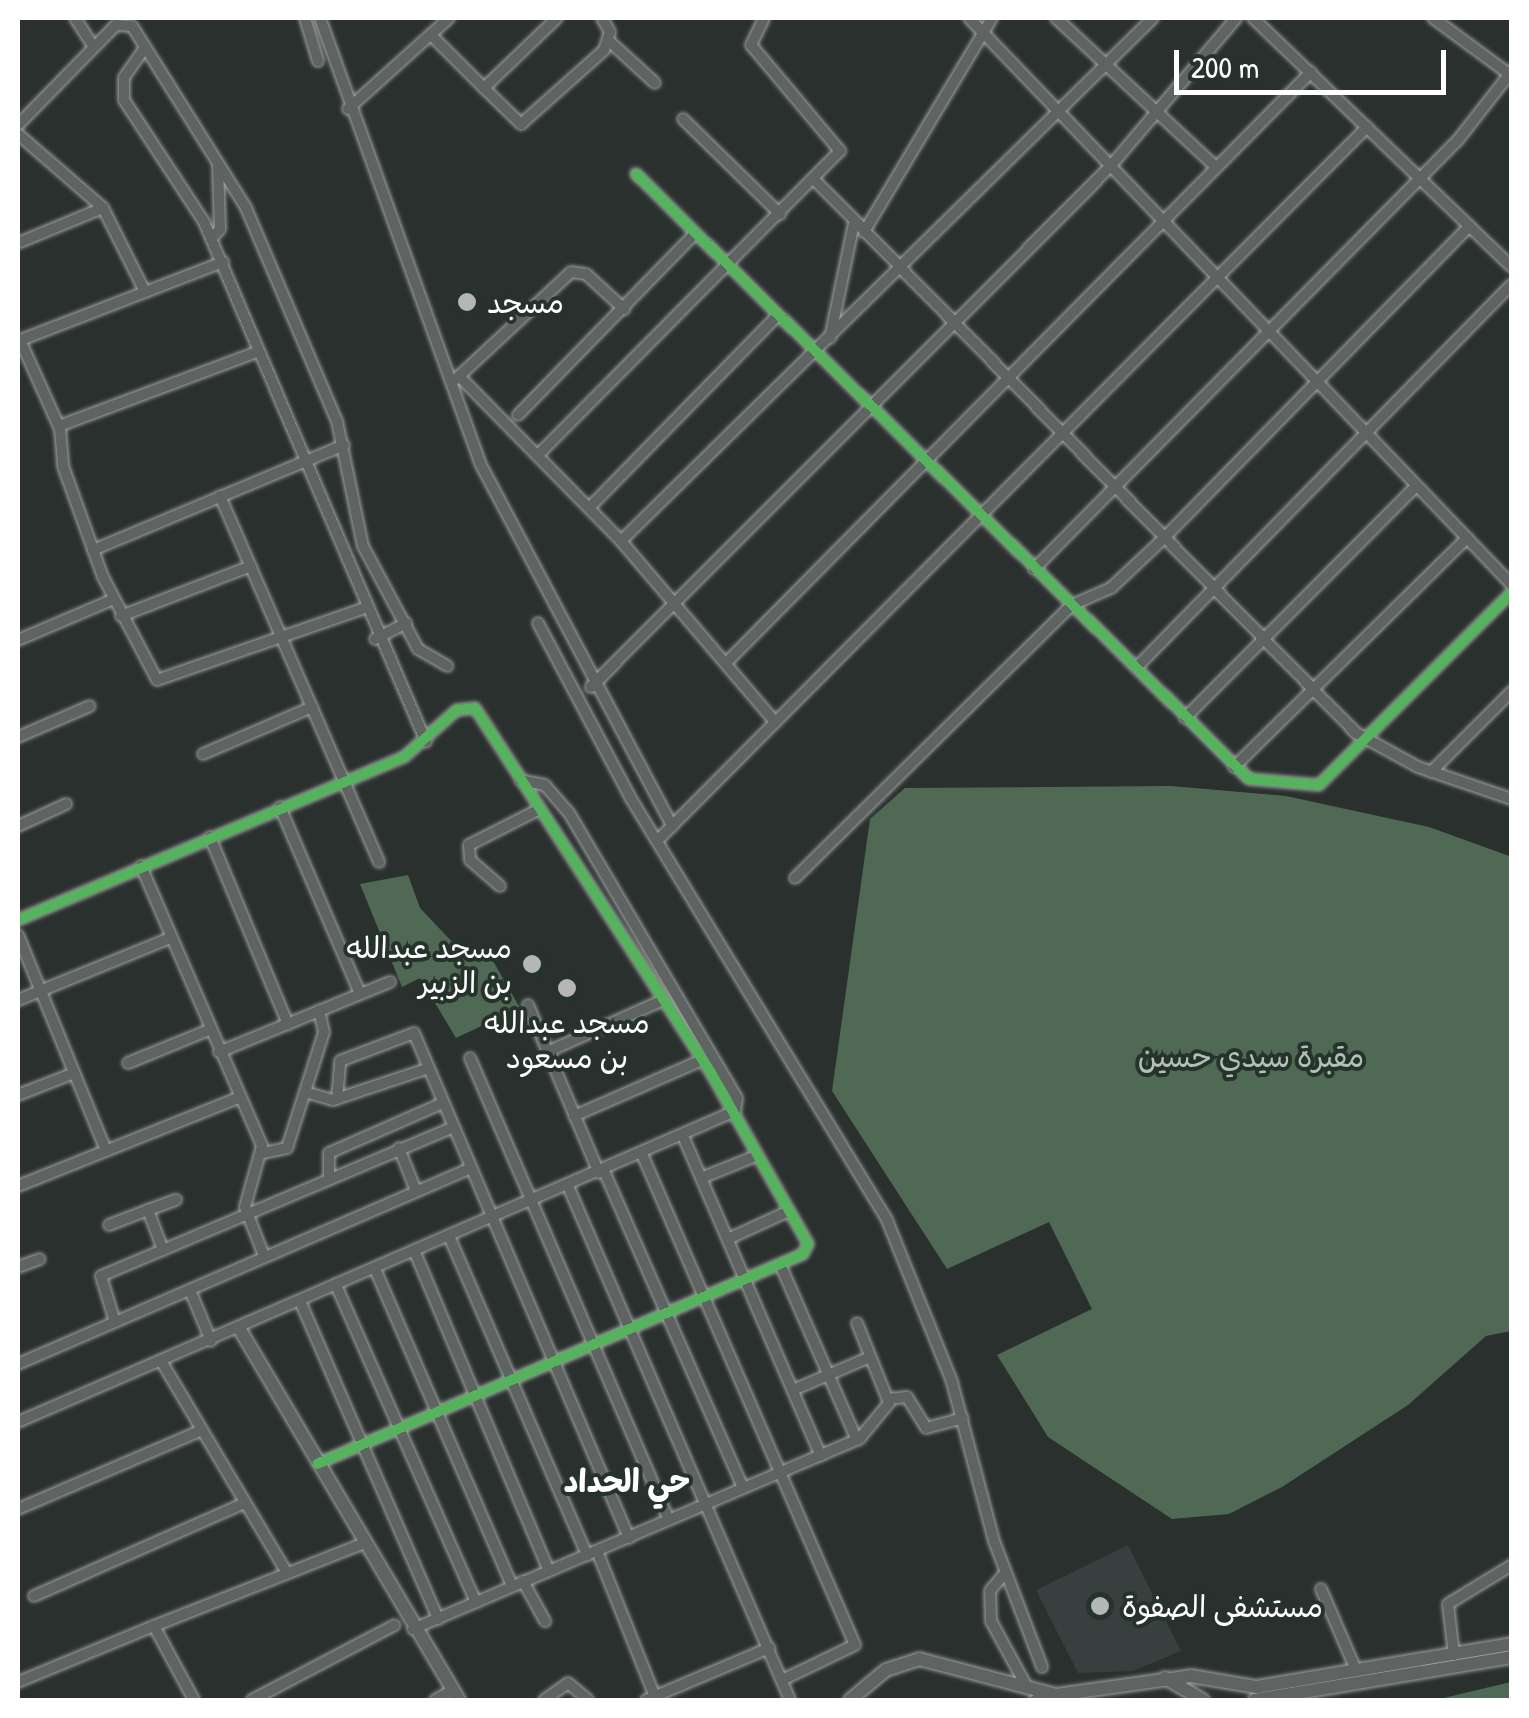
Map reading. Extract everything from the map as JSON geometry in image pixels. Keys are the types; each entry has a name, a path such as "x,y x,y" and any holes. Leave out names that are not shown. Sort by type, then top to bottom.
{"street":[{"path":"76,18 94,46"},
{"path":"305,18 318,60"},
{"path":"320,18 348,109 455,379 480,462 603,708 672,826"},
{"path":"348,109 449,18"},
{"path":"484,88 557,18"},
{"path":"602,18 609,41 655,83"},
{"path":"538,456 814,179 840,143 751,44 764,18"},
{"path":"636,174 692,237 817,352 1234,767 1258,783 1308,789 1365,740 1512,588 1056,114 969,18"},
{"path":"864,232 986,36 992,18"},
{"path":"1056,18 1216,167"},
{"path":"621,541 817,352 1150,18"},
{"path":"592,687 678,605 1109,168 1160,114 1236,18"},
{"path":"1252,18 1512,267"},
{"path":"1034,569 1420,178 1510,72 1434,18"},
{"path":"18,124 121,22 144,49 218,162 290,301 344,445 356,531 421,653 447,666"},
{"path":"432,36 518,122 531,123 609,41"},
{"path":"144,49 124,78 124,100 212,238 362,609 426,742"},
{"path":"727,662 1311,72"},
{"path":"683,119 780,214"},
{"path":"657,841 1367,127"},
{"path":"18,134 103,208 145,292"},
{"path":"212,238 220,230 218,162"},
{"path":"814,179 952,328 1365,740 1431,772 1510,797"},
{"path":"18,243 103,208"},
{"path":"830,339 854,223"},
{"path":"795,878 1072,605 1111,588 1164,538 1470,226"},
{"path":"518,416 692,237"},
{"path":"222,262 19,341 59,426 93,550 112,600 163,682 362,609"},
{"path":"455,379 567,274 586,274 624,309"},
{"path":"1136,668 1368,436 1512,284"},
{"path":"590,508 777,316"},
{"path":"59,426 82,423 257,352"},
{"path":"455,379 621,541 775,722"},
{"path":"62,441 82,423"},
{"path":"93,550 344,445"},
{"path":"1185,718 1416,486"},
{"path":"220,496 379,862"},
{"path":"1234,767 1467,538"},
{"path":"121,616 251,566"},
{"path":"18,640 112,600"},
{"path":"375,639 406,623"},
{"path":"538,623 588,723 657,841 872,1190 963,1418 1006,1572 1042,1666"},
{"path":"1431,772 1512,691"},
{"path":"18,737 90,706"},
{"path":"203,754 312,707"},
{"path":"18,920 426,742 457,710 475,708 536,810 702,1060 732,1113 751,1158 789,1211 808,1248 780,1264 317,1464"},
{"path":"588,723 603,708"},
{"path":"18,1419 163,1364 732,1113 736,1098 569,813 545,785 520,780"},
{"path":"18,826 66,804"},
{"path":"280,807 360,994"},
{"path":"500,886 470,860 470,845 536,810"},
{"path":"210,837 288,1024"},
{"path":"140,866 263,1154 247,1214 264,1256"},
{"path":"18,935 106,1151"},
{"path":"18,1000 170,938"},
{"path":"219,1052 390,982"},
{"path":"547,1052 663,1000"},
{"path":"528,1005 742,1488"},
{"path":"263,1154 285,1153 324,1032 319,1011"},
{"path":"128,1063 209,1030"},
{"path":"338,1098 340,1061 409,1032 429,1068 629,1538"},
{"path":"470,1058 668,1520"},
{"path":"574,1116 702,1060"},
{"path":"304,1092 338,1098 429,1068"},
{"path":"18,1095 74,1072"},
{"path":"18,1186 240,1097"},
{"path":"329,1177 329,1153 443,1103"},
{"path":"115,1322 98,1278 453,1126"},
{"path":"684,1136 821,1456"},
{"path":"399,1148 416,1192"},
{"path":"642,1154 784,1471 855,1646 782,1680"},
{"path":"702,1178 751,1158"},
{"path":"18,1364 471,1168"},
{"path":"568,1186 790,1700"},
{"path":"109,1225 176,1200"},
{"path":"148,1210 163,1250"},
{"path":"728,1240 789,1211"},
{"path":"449,1236 592,1553 651,1699 768,1648"},
{"path":"414,1250 549,1571"},
{"path":"18,1268 40,1259"},
{"path":"780,1264 857,1440"},
{"path":"375,1269 518,1583 545,1621"},
{"path":"336,1285 476,1602"},
{"path":"190,1290 210,1341"},
{"path":"300,1301 438,1618"},
{"path":"857,1324 888,1399"},
{"path":"240,1328 362,1544 456,1695 435,1700"},
{"path":"793,1390 870,1357"},
{"path":"163,1364 286,1574"},
{"path":"413,1629 857,1440 888,1399 906,1397 924,1427 963,1418"},
{"path":"18,1509 202,1430"},
{"path":"34,1596 245,1503"},
{"path":"18,1682 362,1544"},
{"path":"1454,1655 1448,1604 1512,1566"},
{"path":"1006,1572 990,1592 991,1621 1032,1695"},
{"path":"1321,1588 1356,1670"},
{"path":"252,1700 395,1625"},
{"path":"154,1626 194,1700"},
{"path":"1259,1696 1356,1670 1512,1644"},
{"path":"850,1700 886,1670 920,1659 1032,1695 1056,1695 1166,1678 1259,1696 1347,1693 1512,1656"},
{"path":"1166,1678 1203,1700"},
{"path":"544,1700 575,1684 588,1700"}],"shaded area":[{"name":"مستشفى الصفوة","path":"1128,1545 1181,1651 1133,1671 1078,1673 1036,1590"}],"green space":[{"name":"مقبرة سيدي حسين","path":"1171,786 1286,796 1429,827 1512,857 1511,1331 1486,1336 1408,1405 1282,1487 1229,1514 1172,1519 1048,1437 997,1355 1092,1309 1049,1222 947,1269 832,1091 870,819 905,788"},
{"path":"408,875 420,908 458,948 489,954 520,1008 456,1038 420,978 402,987 360,884"},
{"path":"1511,1682 1511,1700 1435,1700"}],"cycle path":[{"path":"636,174 1249,779 1319,785 1512,592"},
{"path":"18,920 404,757 457,710 475,708 711,1073 808,1244 803,1254 317,1464"}],"place":[{"name":"مسجد","path":"467,302"},
{"name":"مسجد عبدالله بن الزبير","path":"532,964"},
{"name":"مسجد عبدالله بن مسعود","path":"567,988"},
{"name":"مستشفى الصفوة","path":"1100,1606"}],"district":[{"name":"حي الحداد","path":"627,1481"}]}
